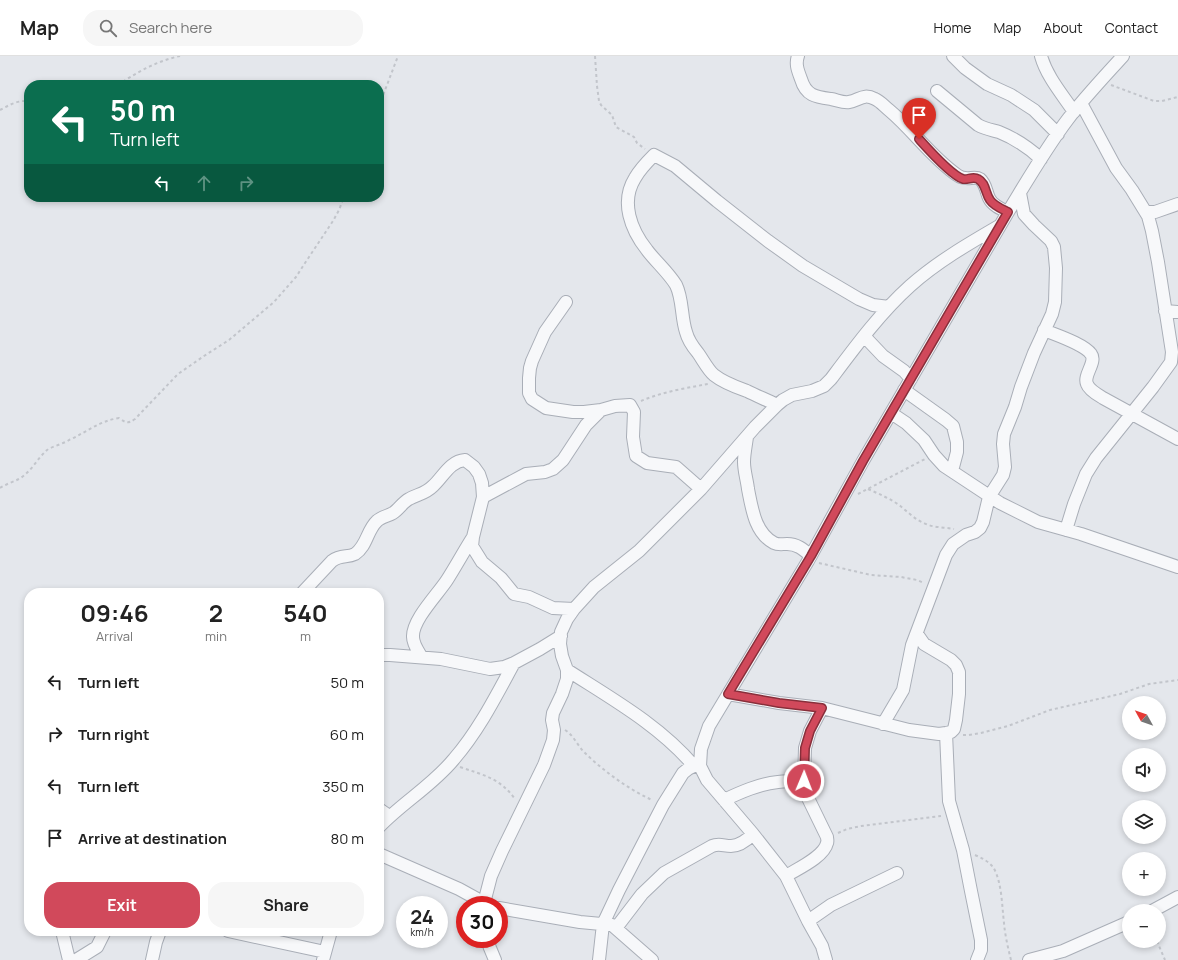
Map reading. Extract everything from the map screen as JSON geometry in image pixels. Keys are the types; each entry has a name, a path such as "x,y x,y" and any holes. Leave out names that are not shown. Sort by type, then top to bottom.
{"street":[{"path":"798,56 796,61 802,85 811,95 846,102 852,102 862,97 869,96 877,100 896,116 933,154 957,175 963,179 979,179 984,185 988,198 991,202 1008,212"},
{"path":"953,56 965,68 987,84 1011,95 1034,110 1058,134"},
{"path":"1041,56 1055,86 1077,107 1146,212 1152,231 1158,262 1172,352 1171,362 1132,414 1096,458 1086,474 1074,504 1066,530"},
{"path":"697,766 709,726 809,558 904,390 1008,212 1041,159 1077,107 1123,56"},
{"path":"937,91 978,125 999,132 1032,150 1041,159"},
{"path":"777,405 722,381 713,374 686,335 678,291 675,284 644,247 630,222 628,198 630,188 634,178 654,154 675,166 768,241 803,266 860,299 873,305 889,307"},
{"path":"883,724 903,690 912,645 946,555 953,544 980,528 983,522 989,497 1003,475 1005,467 1003,444 1004,434 1055,302 1056,268 1054,248 1051,241 1024,214 1020,193"},
{"path":"1146,212 1156,212 1178,204"},
{"path":"487,896 491,876 544,765 553,740 553,713 567,679 567,670 560,644 567,618 594,587 639,551 701,489 777,405 792,395 824,386 864,336 889,307 910,286 931,269 972,242 1000,226"},
{"path":"566,302 549,324 536,351 530,368 529,393 532,399 546,408 573,412 601,410 615,406 630,405 634,412 633,437 636,456 647,463 676,467 701,489"},
{"path":"1165,311 1178,312"},
{"path":"1044,330 1074,342 1092,354 1093,361 1087,379 1087,384 1093,391 1178,439"},
{"path":"864,336 883,356 904,371 911,379"},
{"path":"904,390 953,426 957,447 952,471"},
{"path":"483,497 526,474 545,472 553,469 563,460 586,425 601,410"},
{"path":"891,413 915,431 944,466 989,497 1024,516 1038,522 1088,536 1178,566"},
{"path":"747,437 744,462 745,474 753,513 758,526 762,532 775,544 800,546 809,558"},
{"path":"307,588 337,557 349,556 359,550 369,536 376,522 392,513 408,499 424,493 433,487 452,464 459,460 465,460 474,467 479,474 482,483 483,497 472,546 482,562 501,578 514,594 536,600 553,608 574,609"},
{"path":"421,656 414,643 414,627 423,611 448,579 473,538"},
{"path":"728,694 779,703 822,708 909,730 940,734 949,733 954,729 957,713 959,672 956,665 951,660 924,644 917,634"},
{"path":"384,655 421,656 490,669 504,667 514,663 561,636"},
{"path":"384,821 433,781 450,764 468,742 514,663"},
{"path":"567,670 653,727 697,766 707,780 754,834 786,876 822,946 826,960"},
{"path":"786,876 816,858 827,844 827,837 806,796 804,781 805,748 810,731 822,708"},
{"path":"949,733 949,801 963,850 982,940 981,950 977,960"},
{"path":"599,960 604,924 619,890 663,805 683,774 688,769 697,766"},
{"path":"724,800 759,785 778,782 804,781"},
{"path":"384,812 389,816"},
{"path":"616,928 642,894 664,873 716,844 736,846 745,842 754,834"},
{"path":"384,856 472,896"},
{"path":"808,921 831,905 897,873"},
{"path":"1165,904 1178,897"},
{"path":"508,910 580,922 612,925 652,960"},
{"path":"1029,960 1063,951 1122,925"},
{"path":"63,936 69,960"},
{"path":"76,960 97,947 102,936"},
{"path":"152,960 158,936"},
{"path":"247,936 324,956 330,936"},
{"path":"490,948 495,960"}],"path":[{"path":"126,80 154,64 180,56"},
{"path":"384,93 398,56"},
{"path":"595,56 596,86 601,105 612,115 616,127 634,137 640,145 654,154"},
{"path":"1100,81 1146,99 1162,101 1178,97"},
{"path":"0,110 13,103 24,101"},
{"path":"0,488 27,472 48,450 71,440 95,425 117,418 129,423 178,374 229,340 248,325 274,302 296,278 333,221 342,202"},
{"path":"630,405 648,398 722,381"},
{"path":"839,504 934,455"},
{"path":"868,489 887,497 922,523 953,529 966,535"},
{"path":"809,558 871,575 901,577 917,580 934,587"},
{"path":"949,733 969,735 981,733 1008,726 1050,710 1120,694 1149,684 1178,680"},
{"path":"553,725 564,729 569,733 583,750 615,777 632,789 663,805"},
{"path":"450,764 499,782 507,788 515,798 521,813"},
{"path":"827,837 861,826 953,815"},
{"path":"963,850 984,859 994,868 999,884 1010,960"},
{"path":"1161,948 1165,960"}],"route":[{"path":"804,781 805,748 810,731 822,708 779,703 728,694 811,556 863,461 1008,212 991,202 988,198 984,185 979,179 963,179 946,166 919,139"}]}
